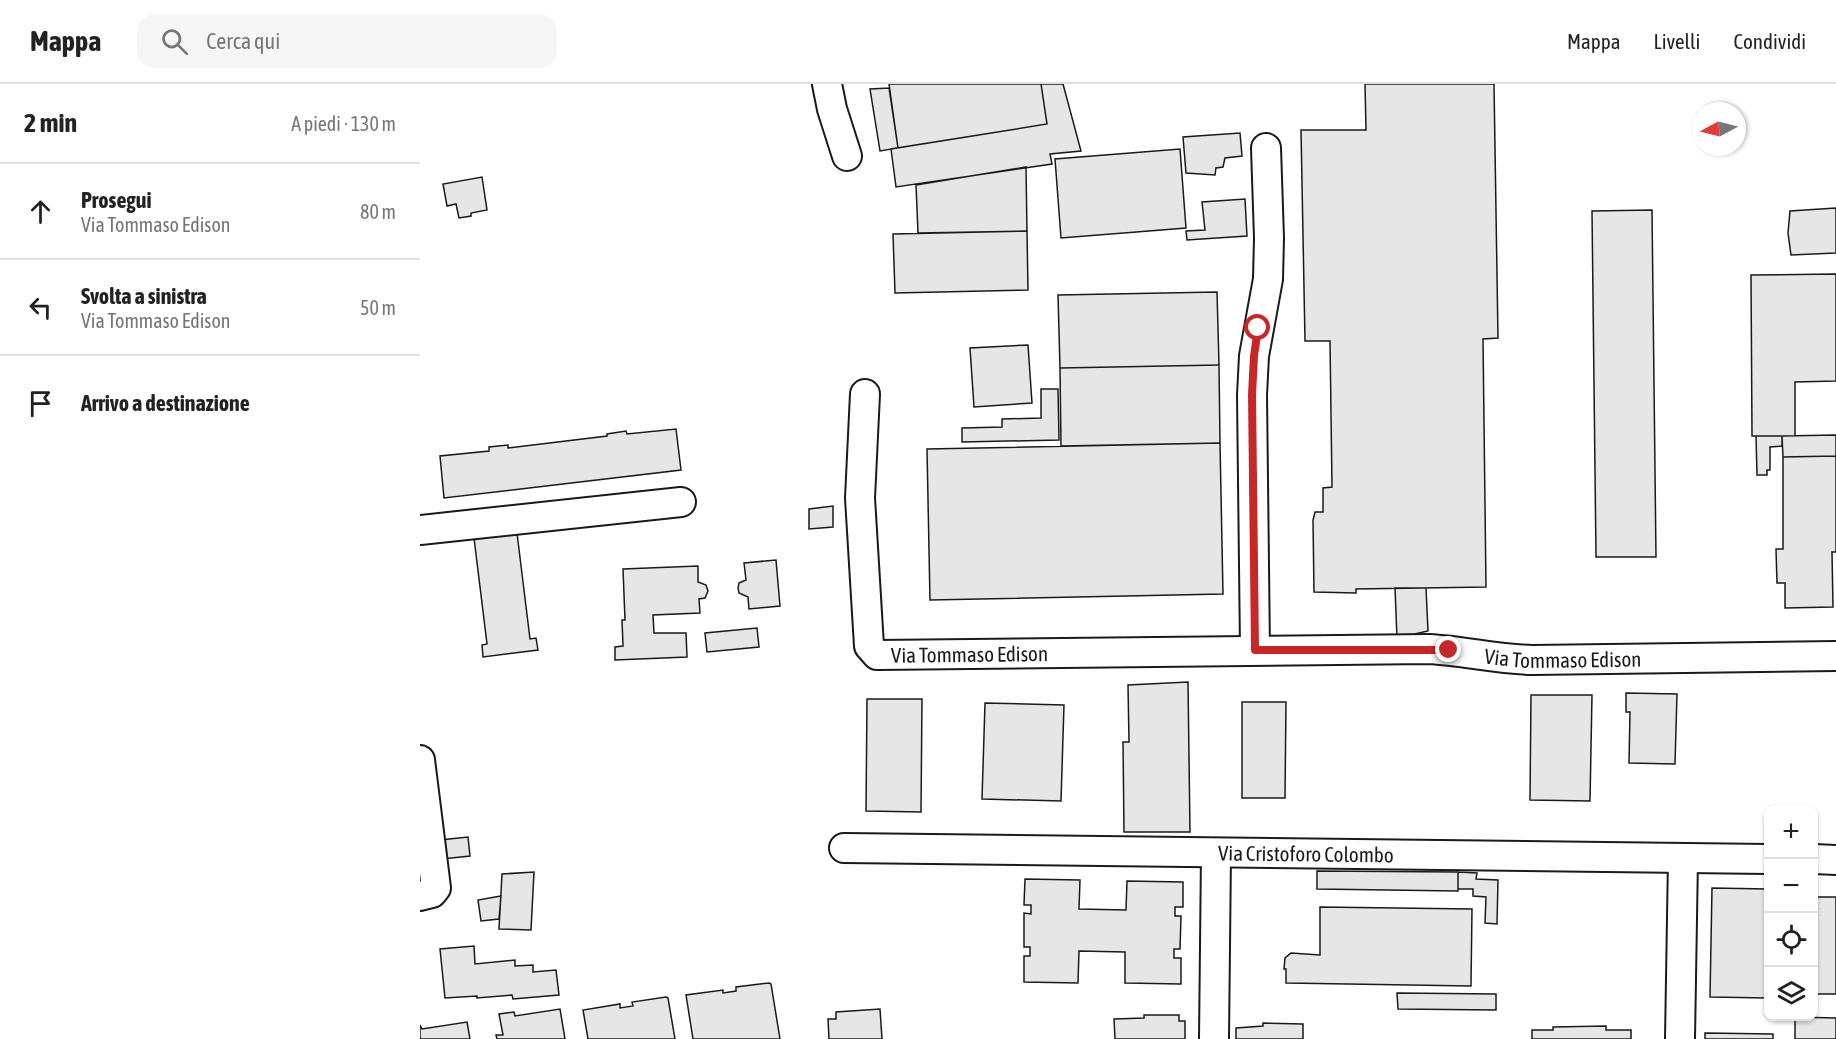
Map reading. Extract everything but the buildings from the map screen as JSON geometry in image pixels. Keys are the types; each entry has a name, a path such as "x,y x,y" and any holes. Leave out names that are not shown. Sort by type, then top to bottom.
{"street":[{"path":"827,84 847,156"},
{"path":"1255,650 1252,395 1254,356 1268,279 1266,148"},
{"name":"Via Tommaso Edison","path":"865,394 860,498 869,646 877,655 1429,649 1532,660 1836,656"},
{"path":"420,530 681,502"},
{"path":"420,760 436,888 432,893 420,896"},
{"name":"Via Cristoforo Colombo","path":"844,848 1764,859"},
{"path":"1214,1039 1216,853"},
{"path":"1680,1039 1683,858"},
{"path":"1818,860 1836,860"}],"route":[{"path":"1258,328 1252,395 1255,650 1449,650"}]}
